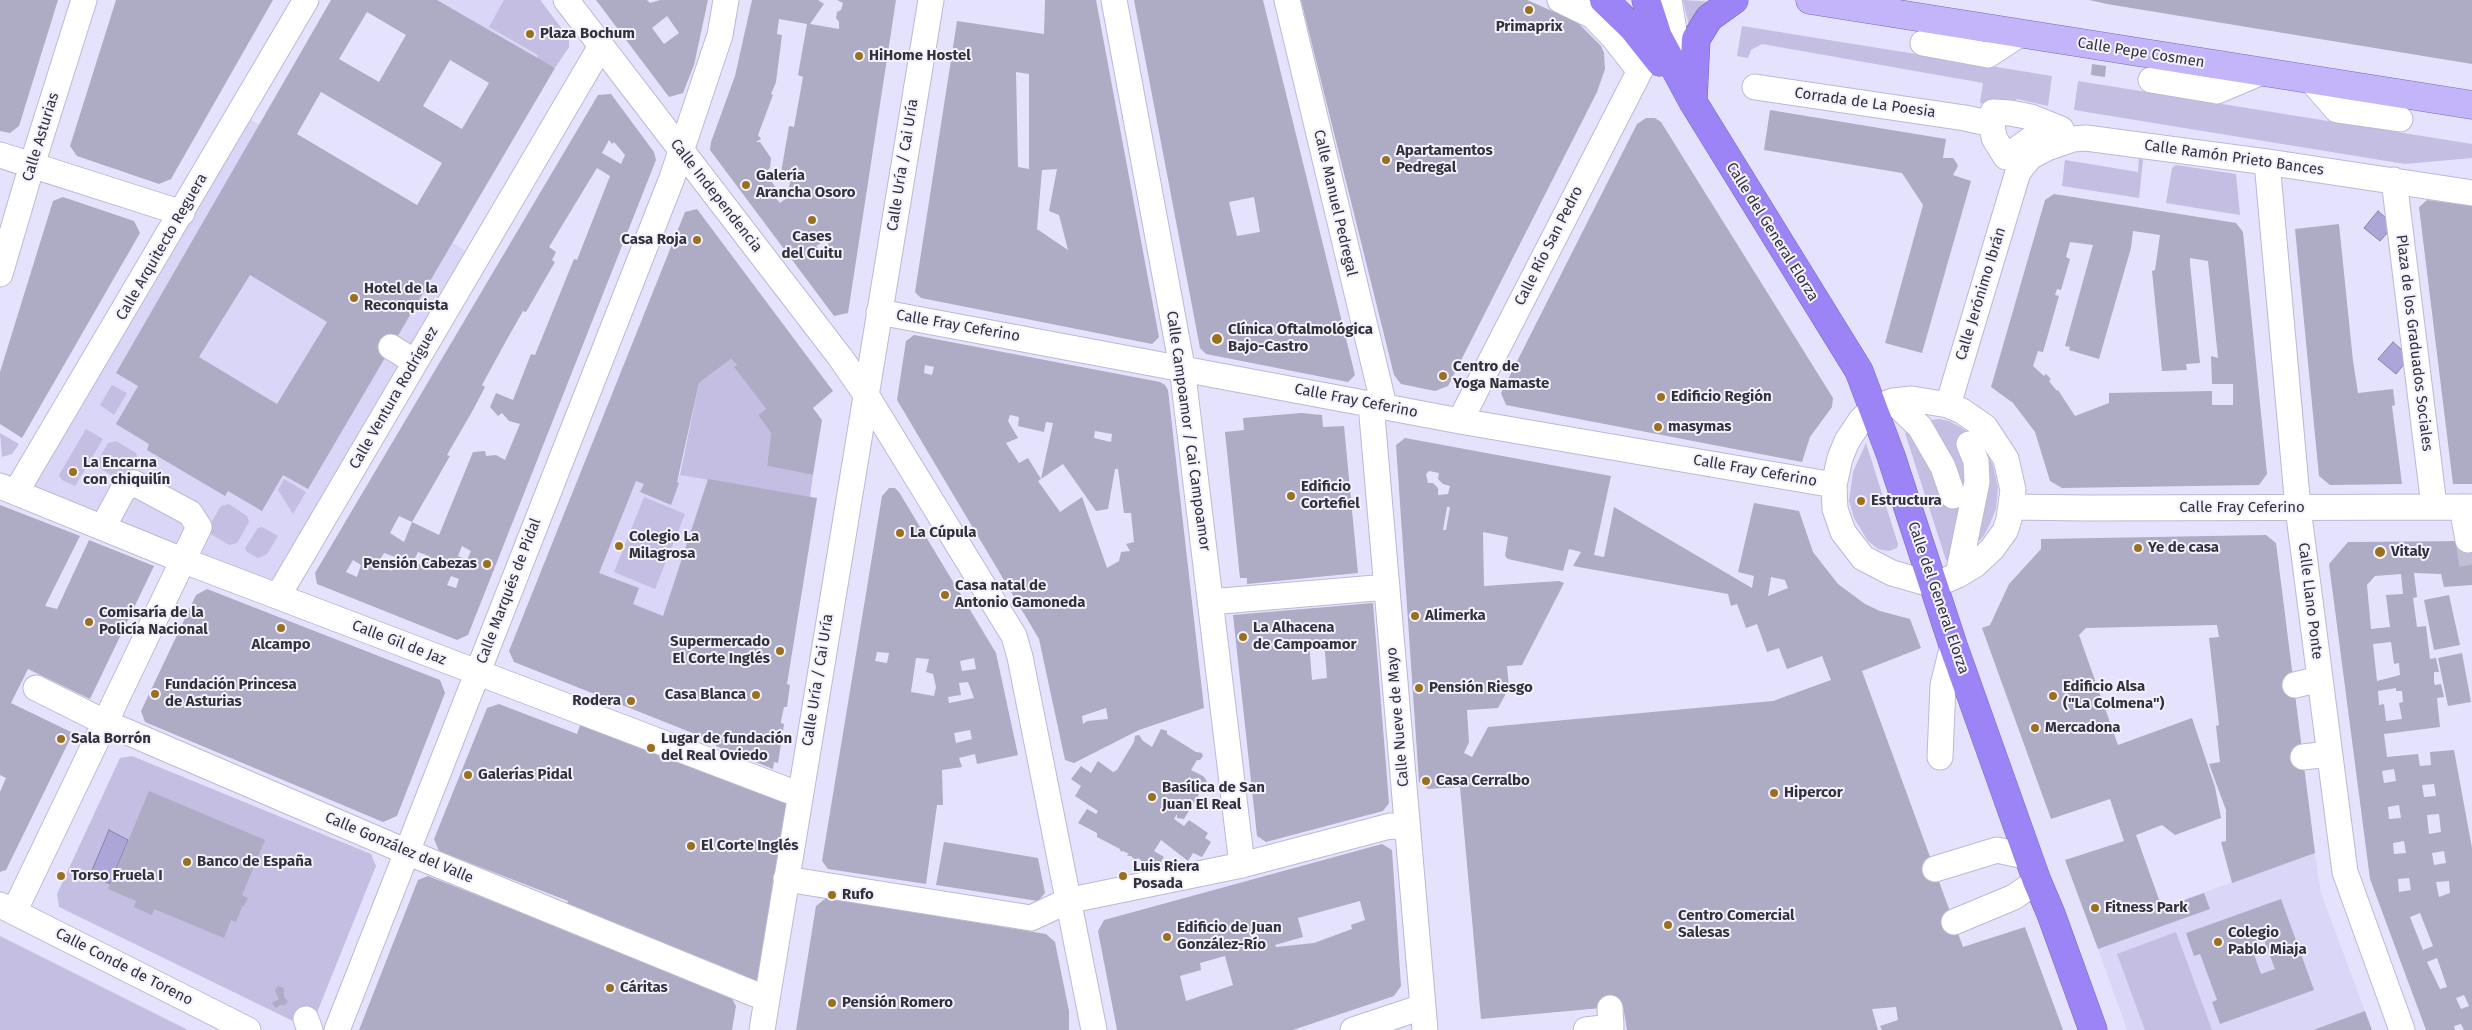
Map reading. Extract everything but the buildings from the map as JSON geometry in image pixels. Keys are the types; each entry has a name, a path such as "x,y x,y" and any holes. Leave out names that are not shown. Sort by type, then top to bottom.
{"highway":[{"path":"1604,0 1633,28 1645,61 1692,100"},
{"name":"Calle del General Elorza","path":"1646,0 1658,37 1692,100 1859,371 1883,404 1946,580 1953,645 2093,1030"},
{"path":"1692,100 1696,38 1709,18 1734,0"}],"main road":[{"name":"Calle Pepe Cosmen","path":"1810,0 1876,5 2020,34 2472,105"}],"street":[{"name":"Calle Asturias","path":"0,274 84,0"},
{"name":"Calle Arquitecto Reguera","path":"8,489 182,213 306,0"},
{"name":"Calle Independencia","path":"566,0 840,357 865,393 1014,636 1020,657 1094,1030"},
{"name":"Calle Marqués de Pidal","path":"337,1030 681,151 720,35 726,0"},
{"name":"Calle Uría / Cai Uría","path":"762,1030 930,0"},
{"name":"Calle Campoamor / Cai Campoamor","path":"1114,0 1182,367 1242,865"},
{"name":"Calle Manuel Pedregal","path":"1287,0 1377,405"},
{"path":"1560,0 1593,16 1614,38 1645,61"},
{"name":"Calle del General Elorza","path":"1669,0 1692,100"},
{"path":"1923,43 1988,55 2020,34"},
{"name":"Calle Ventura Rodríguez","path":"278,596 601,46"},
{"name":"Calle Río San Pedro","path":"1460,421 1645,61"},
{"path":"2151,80 2217,91 2262,72"},
{"path":"2310,79 2337,110 2400,118"},
{"name":"Corrada de La Poesia","path":"1754,87 1983,122"},
{"name":"Calle Ramón Prieto Bances","path":"2014,183 2018,172 2030,157 2047,148 2080,139 2267,162 2472,193"},
{"path":"0,155 182,213"},
{"name":"Calle Llano Ponte","path":"2267,162 2298,508 2344,872 2402,1030"},
{"name":"Plaza de los Graduados Sociales","path":"2394,180 2434,506"},
{"path":"2445,188 2472,180"},
{"name":"Calle Jerónimo Ibrán","path":"1948,405 2014,183"},
{"path":"840,357 856,351 878,321"},
{"name":"Calle Fray Ceferino","path":"878,321 1182,367 1460,421 1834,485"},
{"path":"391,347 415,362"},
{"path":"1920,400 1948,405 1975,419 2000,448 2011,474 2014,490 2012,506 2005,530 1999,540 1980,561 1946,580 1892,573 1863,558 1852,546 1841,526 1835,509 1834,485 1840,458 1847,441 1861,420 1883,404 1920,400"},
{"path":"1883,404 1920,427 1943,467 1953,496"},
{"name":"Calle Nueve de Mayo","path":"1377,405 1387,587 1423,1018"},
{"path":"1946,580 1977,482 1976,461 1969,444"},
{"path":"7,908 104,722 199,527 190,513 134,483 123,490 103,526"},
{"name":"Calle Gil de Jaz","path":"8,489 103,526 182,560 800,795"},
{"name":"Calle Fray Ceferino","path":"2012,506 2467,507"},
{"path":"2467,507 2468,540"},
{"path":"1210,602 1387,587"},
{"path":"1940,757 1943,684 1953,645"},
{"path":"2294,685 2320,679"},
{"name":"Calle González del Valle","path":"36,688 104,722 407,852 588,918 767,999"},
{"path":"2304,757 2328,754"},
{"path":"786,880 1031,918 1072,901 1242,865 1390,826 1407,827"},
{"path":"1935,869 1997,850 2033,869 2014,898 1954,922"},
{"name":"Calle Conde de Toreno","path":"7,908 248,1030"},
{"path":"1586,1030 1610,1017"},
{"path":"1353,1030 1423,1018"}],"shaded area":[{"name":"Plaza Bochum","path":"437,0 540,0 569,38 569,47 555,68"},
{"name":"Plaza Bochum","path":"504,0 540,0 569,38 569,47 555,68 537,58 538,55 489,27"},
{"path":"1683,0 1714,2 1691,34"},
{"path":"1742,26 2052,76 2048,106 2017,99 2014,101 2013,108 1980,103 1983,83 1762,44 1751,50 1748,58 1737,56"},
{"path":"2078,81 2472,144 2472,158 2405,164 2074,110"},
{"path":"240,113 476,257 278,596 16,492"},
{"path":"2139,158 2143,160 2139,198 2062,186 2065,160 2138,172"},
{"path":"2176,165 2236,174 2240,215 2166,203 2172,168"},
{"path":"2378,211 2394,225 2380,241 2364,228"},
{"path":"2393,342 2410,357 2396,374 2378,359"},
{"path":"731,359 737,365 735,368 766,409 758,415 771,433 767,466 813,475 810,497 680,475 699,383"},
{"path":"112,385 127,393 114,415 100,405"},
{"path":"1939,419 1949,421 1962,428 1977,440 1993,465 1998,488 1996,509 1989,526 1983,537 1970,550 1970,466 1950,561 1946,560 1905,433 1924,421"},
{"path":"86,429 103,439 75,486 62,480 59,475"},
{"path":"0,433 19,444 12,454 2,457"},
{"name":"Colegio La Milagrosa","path":"594,439 680,475 708,479 656,638 537,582"},
{"path":"116,441 136,453 138,461 128,478 120,481 100,468 98,461 108,443"},
{"path":"1866,443 1898,544 1897,548 1889,551 1878,549 1868,541 1854,518 1849,501 1853,472"},
{"path":"284,479 306,492 293,514 278,490"},
{"path":"644,497 685,514 655,589 614,572"},
{"path":"229,504 247,516 249,522 237,543 229,545 211,534 209,526 221,506"},
{"path":"262,527 278,536 267,554 258,558 247,552 245,548 258,528"},
{"path":"132,756 371,854 376,866 316,1015 297,1023 59,907 57,894 120,758"},
{"path":"109,830 128,840 110,884 90,875"},
{"name":"Colegio Pablo Miaja","path":"2315,853 2321,893 2365,1011 2312,1030 2127,1030 2092,932"},
{"path":"2176,932 2212,1030 2145,1030 2117,954"},
{"path":"0,936 188,1030 0,1030"}],"tunnel":[{"path":"2468,540 2472,567"}],"place":[{"name":"Primaprix","path":"1529,10"},
{"name":"Plaza Bochum","path":"530,34"},
{"name":"HiHome Hostel","path":"859,56"},
{"name":"Apartamentos Pedregal","path":"1386,160"},
{"name":"Galería Arancha Osoro","path":"746,185"},
{"name":"Cases del Cuitu","path":"812,220"},
{"name":"Casa Roja","path":"697,240"},
{"name":"Hotel de la Reconquista","path":"354,298"},
{"name":"Clínica Oftalmológica Bajo-Castro","path":"1217,339"},
{"name":"Centro de Yoga Namaste","path":"1443,376"},
{"name":"Edificio Región","path":"1661,397"},
{"name":"masymas","path":"1658,427"},
{"name":"La Encarna con chiquilín","path":"73,472"},
{"name":"Edificio Cortefiel","path":"1291,496"},
{"name":"Estructura","path":"1861,501"},
{"name":"La Cúpula","path":"900,533"},
{"name":"Colegio La Milagrosa","path":"619,546"},
{"name":"Ye de casa","path":"2138,548"},
{"name":"Vitaly","path":"2380,552"},
{"name":"Pensión Cabezas","path":"487,564"},
{"name":"Casa natal de Antonio Gamoneda","path":"945,595"},
{"name":"Alimerka","path":"1415,616"},
{"name":"Comisaría de la Policía Nacional","path":"89,622"},
{"name":"Alcampo","path":"281,628"},
{"name":"La Alhacena de Campoamor","path":"1243,637"},
{"name":"Supermercado El Corte Inglés","path":"780,651"},
{"name":"Pensión Riesgo","path":"1419,688"},
{"name":"Fundación Princesa de Asturias","path":"155,694"},
{"name":"Casa Blanca","path":"756,695"},
{"name":"Edificio Alsa (\"La Colmena\")","path":"2053,696"},
{"name":"Rodera","path":"631,701"},
{"name":"Mercadona","path":"2035,728"},
{"name":"Sala Borrón","path":"61,739"},
{"name":"Lugar de fundación del Real Oviedo","path":"651,748"},
{"name":"Galerías Pidal","path":"468,775"},
{"name":"Casa Cerralbo","path":"1426,781"},
{"name":"Hipercor","path":"1774,793"},
{"name":"Basílica de San Juan El Real","path":"1152,797"},
{"name":"El Corte Inglés","path":"691,846"},
{"name":"Banco de España","path":"187,862"},
{"name":"Torso Fruela I","path":"61,876"},
{"name":"Luis Riera Posada","path":"1123,876"},
{"name":"Rufo","path":"832,895"},
{"name":"Fitness Park","path":"2095,908"},
{"name":"Centro Comercial Salesas","path":"1668,925"},
{"name":"Edificio de Juan González-Río","path":"1167,937"},
{"name":"Colegio Pablo Miaja","path":"2218,942"},
{"name":"Cáritas","path":"610,988"},
{"name":"Pensión Romero","path":"832,1003"}]}
